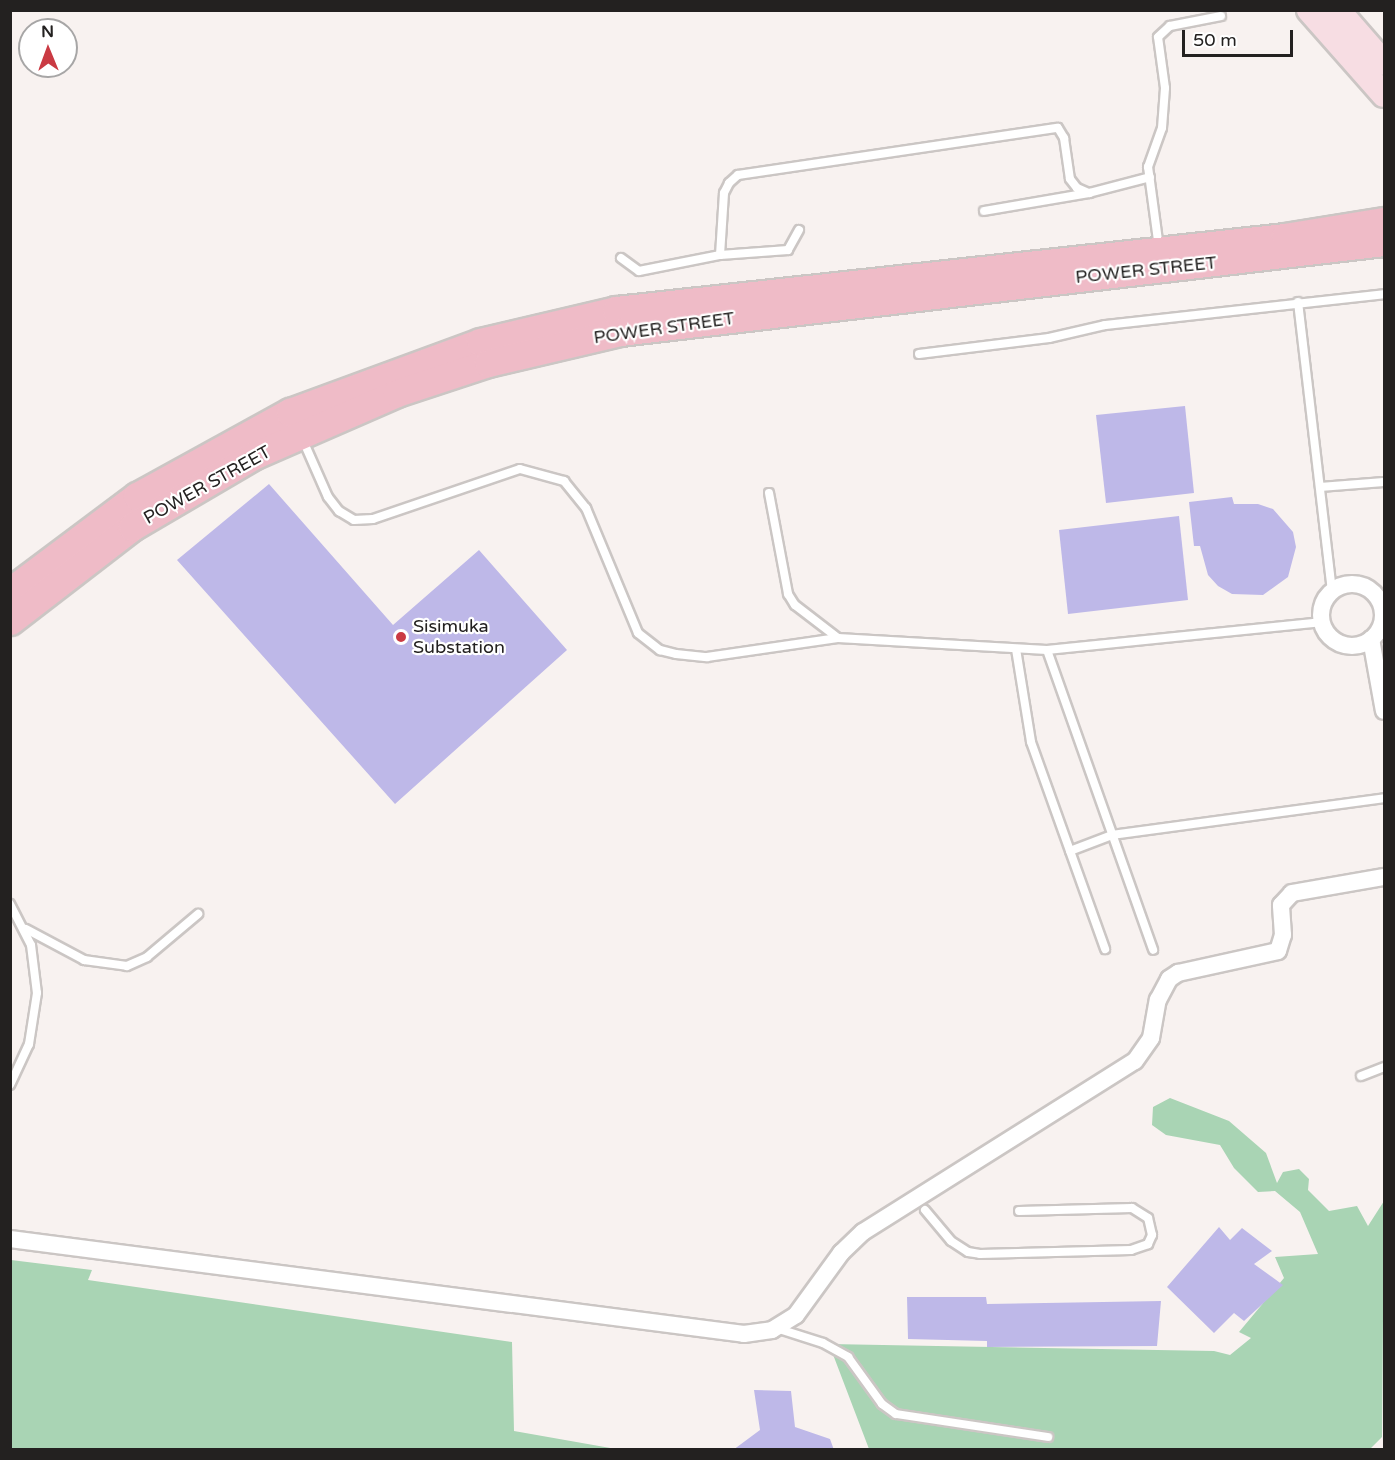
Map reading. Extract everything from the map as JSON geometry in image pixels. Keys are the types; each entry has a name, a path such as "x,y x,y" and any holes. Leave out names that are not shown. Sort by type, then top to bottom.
{"main road":[{"path":"1330,14 1384,63"},
{"path":"1330,14 1384,94"},
{"path":"1285,237 1365,214 1384,204"},
{"name":"POWER STREET","path":"1161,260 1384,221"},
{"name":"POWER STREET","path":"10,591 137,496 296,423 484,353 616,310 875,290 1161,260 1384,242"},
{"name":"POWER STREET","path":"10,621 132,527 253,456 296,423"}],"street":[{"path":"1350,584 1360,585 1376,595 1383,604 1383,623 1371,639 1362,644 1341,644 1332,639 1321,622 1322,605 1332,591 1350,584"},
{"path":"1371,639 1384,711"},
{"path":"10,1239 744,1334 776,1328 796,1315 841,1253 863,1232 1136,1061 1151,1038 1158,1000 1169,979 1178,973 1278,951 1283,934 1281,905 1292,893 1384,876"}],"lane":[{"path":"1161,260 1150,177 1152,148 1162,128 1165,88 1158,38 1170,26 1221,16"},
{"path":"720,255 724,193 738,175 1058,128 1064,138 1070,179 1089,193"},
{"path":"984,211 1089,193 1150,177"},
{"path":"621,258 639,272 720,255 788,250 799,230"},
{"path":"920,354 1049,338 1105,325 1384,294"},
{"path":"1298,302 1332,591"},
{"path":"296,423 328,497 339,511 354,520 373,519 520,469 551,474 564,481 586,508 638,633 660,650 707,657 838,638 1047,651 1321,622"},
{"path":"1320,487 1384,482"},
{"path":"769,493 788,594 795,604 838,638"},
{"path":"1016,649 1026,693 1027,727 1105,949"},
{"path":"1047,651 1153,950"},
{"path":"1070,851 1112,835 1384,798"},
{"path":"10,904 26,929 34,959 36,1008 29,1044 10,1085"},
{"path":"26,929 84,960 127,966 147,957 198,914"},
{"path":"1361,1076 1384,1067"},
{"path":"925,1210 951,1241 968,1252 980,1254 1131,1250 1148,1244 1152,1235 1148,1218 1132,1208 1019,1211"},
{"path":"776,1328 823,1343 848,1357 882,1404 896,1414 1048,1437"}],"green space":[{"path":"1170,1098 1229,1121 1266,1153 1277,1183 1283,1172 1299,1169 1309,1179 1308,1190 1329,1211 1357,1206 1368,1226 1384,1201 1382,1437 1370,1449 869,1449 829,1344 1214,1351 1230,1355 1251,1338 1239,1332 1284,1278 1275,1257 1318,1254 1300,1212 1275,1191 1258,1192 1234,1168 1220,1145 1166,1135 1152,1125 1153,1107"},
{"path":"11,1260 92,1270 88,1280 512,1342 514,1431 616,1449 11,1449"}],"building":[{"path":"1185,406 1194,493 1106,503 1096,415"},
{"name":"Sisimuka Substation","path":"269,484 393,625 479,550 567,650 395,804 177,560"},
{"path":"1232,497 1234,504 1258,504 1273,509 1293,532 1296,547 1288,577 1263,595 1232,594 1218,586 1208,575 1200,546 1194,546 1189,502"},
{"path":"1179,516 1188,600 1068,614 1059,530"},
{"path":"1219,1227 1230,1240 1242,1228 1272,1251 1254,1264 1283,1285 1244,1321 1234,1313 1214,1333 1167,1287"},
{"path":"907,1297 986,1297 987,1304 1161,1301 1157,1346 987,1347 987,1341 908,1339"},
{"path":"754,1390 791,1391 795,1427 830,1439 834,1450 733,1450 760,1430"}],"place":[{"name":"Sisimuka Substation","path":"401,637"}]}
